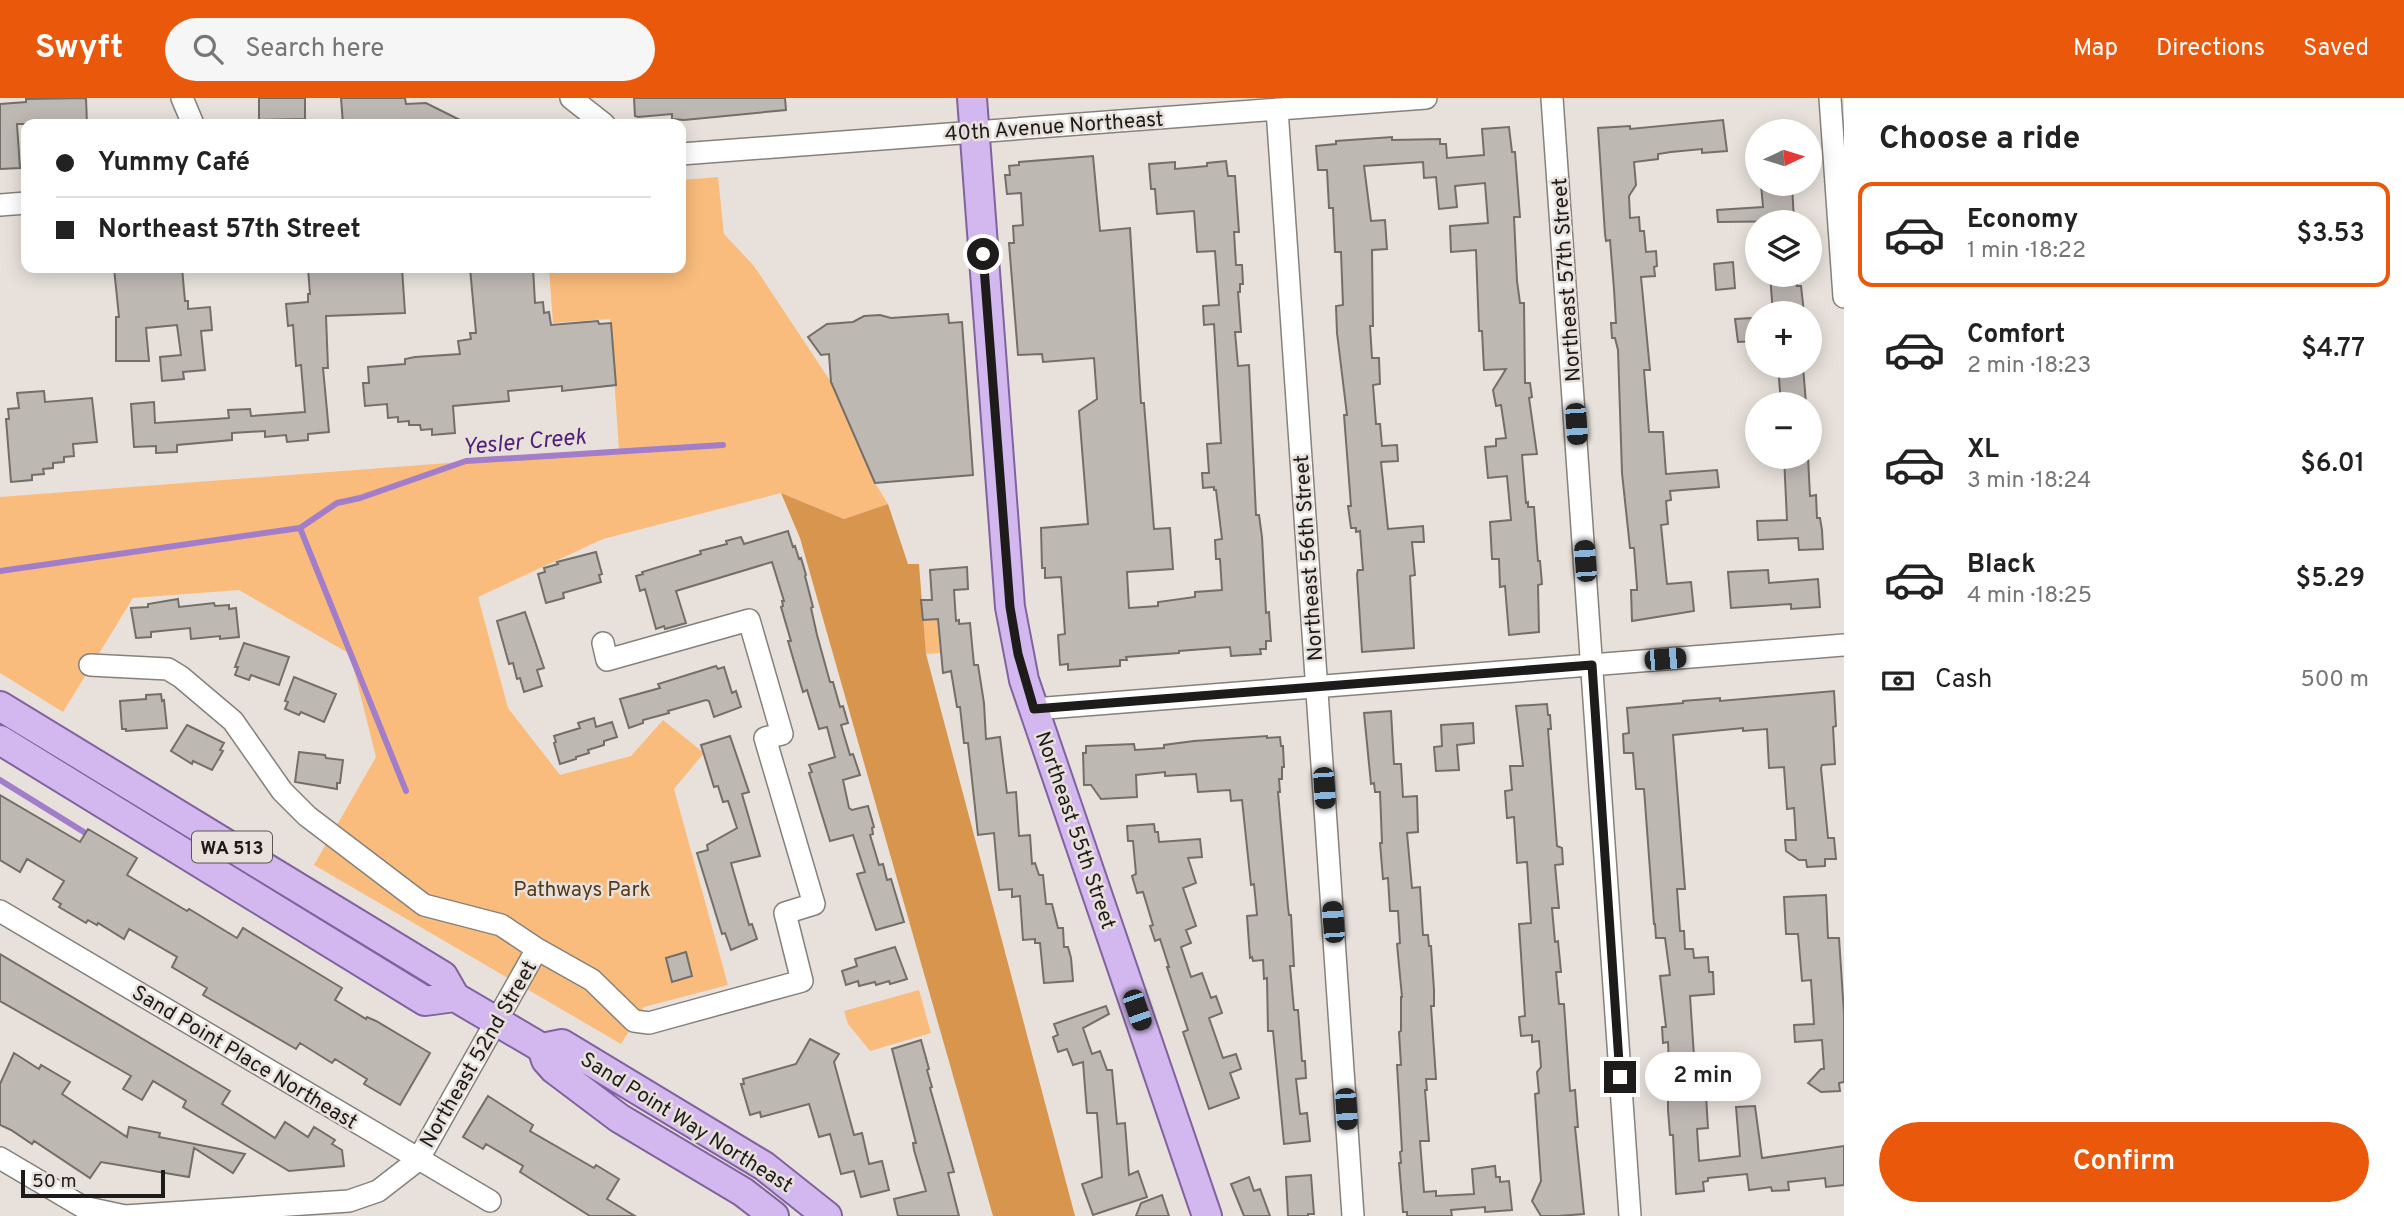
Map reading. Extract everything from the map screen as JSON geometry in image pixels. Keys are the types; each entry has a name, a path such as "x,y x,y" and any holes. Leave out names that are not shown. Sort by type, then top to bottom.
{"main road":[{"name":"Northeast 55th Street","path":"972,98 1010,607 1018,654 1034,709 1207,1216"},
{"name":"Sand Point Way Northeast","path":"0,706 437,972 443,976 455,997 542,1048 562,1044 764,1166 827,1216"},
{"name":"WA 513","path":"0,740 425,1002 455,997"},
{"name":"Sand Point Way Northeast","path":"542,1048 546,1060 554,1069 619,1118 743,1192 774,1216"}],"street":[{"path":"183,98 191,119"},
{"path":"571,98 598,119"},
{"name":"40th Avenue Northeast","path":"686,154 1426,98"},
{"name":"Northeast 57th Street","path":"1552,98 1630,1216"},
{"path":"1830,98 1844,297"},
{"name":"Northeast 56th Street","path":"1277,109 1353,1216"},
{"path":"0,205 21,203"},
{"path":"90,665 168,669 181,677 233,721 282,791 307,816 424,905 501,925 592,980 634,1021 649,1024 802,981 785,913 814,904 765,738 782,734 749,620 607,660 603,643"},
{"path":"1034,709 1844,645"},
{"name":"Sand Point Place Northeast","path":"0,911 491,1201"},
{"name":"Northeast 52nd Street","path":"418,1160 537,949"},
{"path":"0,1158 83,1207 125,1216 349,1201 378,1191 418,1160"}],"green space":[{"name":"Pathways Park","path":"718,177 724,234 754,266 831,382 875,483 888,504 844,519 781,493 603,539 478,597 508,708 560,775 631,756 663,720 704,753 674,789 728,985 644,1007 621,1044 314,865 376,757 350,654 239,590 133,598 63,712 0,673 0,497 619,450 610,319 553,323 549,273 686,273 686,180"},
{"path":"939,619 941,653 926,654 923,620"},
{"path":"919,990 931,1033 870,1051 848,1024 844,1011"}],"shaded area":[{"path":"781,493 844,519 888,504 908,564 919,564 926,654 1075,1216 993,1216 800,538"}],"building":[{"path":"86,98 87,119 21,119 21,124 17,124 20,168 0,169 0,104 26,102 26,99"},
{"path":"259,98 305,98 305,119 259,119"},
{"path":"341,98 405,98 406,104 426,103 458,119 343,119"},
{"path":"634,98 785,98 786,110 686,120 672,119 672,114 635,116"},
{"path":"1723,120 1727,151 1702,153 1702,149 1671,152 1658,154 1658,159 1634,162 1636,185 1629,196 1630,218 1639,217 1640,231 1644,231 1646,252 1656,251 1657,266 1654,267 1655,276 1641,277 1650,370 1644,370 1649,432 1663,432 1666,474 1717,470 1719,487 1670,491 1671,500 1666,501 1668,524 1661,525 1667,584 1691,582 1694,611 1632,621 1631,590 1637,590 1637,587 1634,548 1630,548 1622,473 1618,350 1615,338 1612,338 1611,323 1616,323 1614,289 1610,240 1606,241 1605,234 1598,128 1630,126 1630,129"},
{"path":"1509,127 1512,152 1515,152 1520,217 1514,217 1517,281 1520,303 1524,303 1525,383 1530,383 1532,397 1529,398 1537,454 1522,455 1526,503 1528,502 1528,507 1534,507 1540,561 1542,584 1538,585 1539,632 1509,635 1505,586 1500,587 1499,559 1492,559 1490,522 1511,520 1507,476 1488,478 1485,447 1496,446 1496,439 1506,438 1501,405 1496,406 1493,390 1506,369 1484,370 1482,331 1479,331 1476,250 1451,252 1450,226 1488,223 1485,183 1455,186 1457,207 1439,209 1436,177 1424,178 1423,162 1364,166 1371,221 1385,220 1387,249 1372,250 1373,326 1370,326 1372,358 1379,358 1380,384 1373,385 1376,424 1380,424 1382,446 1397,445 1398,461 1381,462 1388,529 1423,526 1424,542 1412,542 1415,575 1410,576 1414,648 1362,652 1357,574 1358,570 1363,570 1360,531 1356,532 1356,528 1351,528 1348,506 1351,506 1344,415 1347,415 1337,333 1336,306 1343,305 1341,252 1335,252 1333,208 1329,208 1327,170 1318,170 1316,146 1336,144 1336,141 1392,137 1392,140 1440,139 1440,144 1446,144 1447,158 1484,155 1482,129"},
{"path":"1093,156 1100,231 1130,228 1141,403 1144,403 1154,529 1170,528 1173,569 1127,572 1129,608 1158,606 1158,602 1195,597 1195,592 1222,590 1220,559 1216,559 1215,540 1222,539 1216,490 1214,487 1203,488 1202,473 1209,473 1207,444 1221,443 1214,324 1204,325 1203,306 1219,305 1215,251 1197,252 1194,211 1157,214 1149,164 1175,162 1175,169 1226,161 1228,176 1235,176 1239,232 1234,232 1236,265 1242,265 1243,284 1240,284 1238,292 1241,332 1235,332 1238,366 1249,365 1256,515 1259,515 1262,537 1266,613 1269,612 1271,641 1266,641 1266,649 1260,649 1261,654 1231,656 1230,647 1126,657 1127,660 1120,660 1120,666 1068,670 1068,664 1060,665 1058,635 1065,634 1061,577 1045,578 1045,568 1042,568 1041,528 1088,524 1079,411 1097,399 1094,358 1043,362 1042,354 1018,355 1009,243 1014,243 1013,226 1023,225 1021,193 1007,194 1005,175 1010,175 1009,166 1019,165 1019,162"},
{"path":"1762,196 1793,196 1793,210 1745,210 1745,222 1718,222 1717,210 1763,207"},
{"path":"1733,262 1735,288 1716,290 1714,264"},
{"path":"115,273 182,273 188,309 210,307 212,330 201,331 205,370 183,372 184,379 162,381 160,357 181,355 177,325 146,328 149,361 116,361 116,317 119,317"},
{"path":"308,273 402,273 405,313 326,316 328,368 323,368 329,432 308,434 308,440 287,442 286,435 265,437 265,431 232,433 232,440 177,445 177,452 156,453 156,446 134,447 131,404 154,402 155,423 229,418 228,410 250,409 251,416 305,412 301,365 296,366 293,325 288,326 286,304 308,302"},
{"path":"470,273 533,273 535,303 543,302 544,313 549,312 551,325 598,321 599,324 611,323 616,385 562,391 562,386 508,391 509,401 453,406 455,433 432,435 432,429 421,430 420,425 409,425 409,421 398,422 398,417 388,418 387,404 365,406 363,383 369,383 368,367 405,364 405,359 415,357 460,354 458,341 471,339 470,333 476,333"},
{"path":"1771,287 1801,287 1803,301 1772,301"},
{"path":"948,314 949,323 962,322 973,475 875,483 831,382 829,354 821,355 808,337 827,324 853,322 864,316 880,315 891,318"},
{"path":"1745,318 1745,342 1738,342 1735,319"},
{"path":"1779,378 1804,378 1805,392 1780,392"},
{"path":"44,391 45,402 92,398 97,442 73,444 74,456 64,457 64,462 53,463 53,468 43,469 44,474 32,475 32,480 11,482 6,419 9,419 8,409 19,408 17,393"},
{"path":"1785,469 1809,469 1810,496 1816,495 1823,549 1799,550 1798,538 1758,540 1757,521 1787,520"},
{"path":"788,531 793,547 795,546 799,559 801,558 830,682 833,682 848,723 841,725 850,755 853,754 860,775 843,780 849,808 852,810 868,806 874,827 873,834 870,835 879,865 883,864 887,880 891,879 904,922 876,930 857,874 865,872 853,835 830,841 809,773 812,772 809,765 835,757 827,727 819,729 807,690 803,692 788,641 791,641 781,607 784,601 772,562 676,591 686,623 665,629 664,626 656,629 645,589 640,591 636,576 701,554 700,551 727,544 726,541 741,537 744,544"},
{"path":"596,552 602,574 599,575 601,582 563,593 564,598 546,603 538,574 545,572 544,568 558,564 557,562"},
{"path":"967,567 968,589 954,590 956,621 959,620 959,624 970,623 974,665 978,665 984,703 986,739 1000,737 1007,793 1016,792 1019,836 1030,835 1032,864 1035,863 1039,875 1043,875 1046,904 1052,904 1058,928 1063,928 1064,947 1068,947 1071,958 1073,981 1044,983 1040,943 1035,943 1035,939 1023,940 1020,896 1012,897 1012,889 999,890 994,833 978,835 968,743 964,743 960,707 957,707 951,671 943,673 938,619 923,620 921,600 932,600 930,570"},
{"path":"1768,570 1769,583 1818,579 1820,607 1791,609 1791,604 1731,608 1728,572"},
{"path":"178,599 179,607 214,603 215,606 229,605 229,609 236,608 239,637 191,639 190,628 151,632 151,637 136,638 131,608 148,607 148,604"},
{"path":"525,612 544,668 537,670 542,686 524,692 513,663 509,664 497,621"},
{"path":"244,643 289,657 279,685 251,675 249,680 235,675 238,667 235,667"},
{"path":"716,666 718,669 724,667 732,693 736,691 741,707 714,717 709,701 706,700 643,720 643,723 629,728 620,699 660,688 658,684"},
{"path":"294,677 336,694 324,722 301,712 299,715 285,709 288,702 285,701"},
{"path":"1834,691 1835,764 1822,765 1821,768 1828,838 1834,838 1836,859 1825,859 1825,866 1807,867 1806,860 1799,860 1786,851 1785,840 1796,840 1794,808 1787,809 1784,767 1769,768 1767,729 1743,731 1743,728 1673,735 1685,889 1677,889 1680,931 1684,931 1685,949 1693,949 1694,958 1708,957 1709,972 1713,972 1714,994 1690,996 1694,1056 1713,1054 1716,1094 1706,1095 1708,1128 1697,1129 1699,1161 1740,1156 1736,1107 1755,1106 1762,1158 1844,1146 1844,1185 1826,1187 1825,1178 1788,1182 1789,1190 1772,1191 1771,1187 1749,1190 1747,1174 1708,1178 1708,1181 1703,1182 1704,1191 1676,1194 1673,1135 1670,1135 1668,1110 1668,1042 1663,1043 1662,1027 1666,1027 1660,976 1670,975 1665,938 1656,938 1654,924 1644,789 1636,789 1633,753 1624,753 1623,734 1629,733 1627,708 1683,701 1720,698 1720,701"},
{"path":"161,694 167,728 122,729 120,701 146,699 146,695"},
{"path":"1547,704 1551,729 1548,729 1557,846 1562,848 1563,864 1555,865 1559,908 1552,908 1561,972 1556,972 1559,1004 1564,1004 1570,1091 1575,1090 1578,1127 1575,1127 1584,1214 1559,1216 1541,1216 1532,1201 1541,1181 1535,1094 1539,1093 1537,1072 1541,1067 1539,1041 1532,1042 1532,1035 1521,1036 1519,1017 1525,1016 1519,924 1531,923 1527,862 1517,863 1514,817 1507,818 1505,791 1512,790 1510,766 1523,766 1516,706"},
{"path":"1391,711 1394,764 1401,764 1403,797 1417,796 1418,832 1407,833 1412,888 1420,887 1423,935 1428,935 1431,946 1434,1006 1431,1006 1436,1079 1426,1079 1429,1141 1420,1141 1424,1192 1436,1191 1436,1196 1474,1194 1472,1169 1495,1166 1496,1177 1500,1177 1500,1182 1509,1181 1512,1210 1485,1212 1485,1207 1451,1210 1452,1216 1407,1216 1407,1212 1403,1212 1397,1065 1401,1065 1399,1032 1402,997 1397,944 1400,943 1398,911 1390,911 1388,878 1383,879 1380,792 1375,792 1374,783 1371,784 1364,713"},
{"path":"594,718 596,727 612,722 617,737 588,750 589,753 560,764 554,736 580,728 578,723"},
{"path":"1473,723 1474,743 1457,745 1459,770 1436,771 1434,747 1442,746 1441,725"},
{"path":"187,725 224,743 220,750 223,751 212,770 193,761 192,764 171,751"},
{"path":"730,736 749,792 742,794 760,856 731,863 749,925 752,924 757,939 731,950 725,933 722,934 697,853 708,850 707,845 737,828 728,801 723,802 718,786 714,787 701,745"},
{"path":"1280,737 1283,746 1284,767 1278,792 1288,907 1291,915 1294,966 1290,966 1294,1010 1298,1010 1306,1078 1296,1079 1300,1114 1307,1113 1310,1141 1284,1144 1273,1031 1268,1031 1267,978 1264,979 1263,960 1253,961 1252,957 1250,958 1247,916 1257,915 1242,800 1231,801 1230,790 1198,792 1196,774 1165,776 1165,772 1136,775 1137,797 1101,799 1091,785 1084,785 1083,753 1086,753 1086,746 1134,744 1135,750 1164,748 1164,745 1194,741"},
{"path":"299,752 343,760 337,789 295,782"},
{"path":"0,795 80,842 88,829 137,858 127,875 237,938 243,928 342,988 335,1000 430,1053 400,1105 364,1084 367,1079 335,1059 332,1063 300,1043 296,1049 203,995 207,988 172,967 177,957 129,929 124,939 98,923 97,925 88,920 86,923 59,907 61,904 53,899 64,881 27,859 20,872 0,860"},
{"path":"1154,824 1159,842 1200,839 1202,857 1188,858 1196,883 1183,888 1196,926 1186,930 1191,943 1181,947 1191,977 1202,973 1211,998 1216,996 1222,1013 1209,1018 1223,1058 1236,1054 1241,1069 1230,1073 1239,1098 1209,1109 1183,1032 1188,1030 1160,939 1155,941 1143,892 1137,893 1132,876 1136,874 1133,841 1128,841 1127,826"},
{"path":"1826,895 1828,938 1839,938 1844,1013 1844,1082 1839,1083 1840,1091 1821,1092 1808,1083 1824,1069 1822,1040 1795,1042 1794,1025 1814,1024 1811,980 1802,981 1798,934 1786,934 1784,897"},
{"path":"895,947 907,979 890,984 889,981 859,986 858,981 846,985 842,971 857,966 855,959"},
{"path":"686,952 692,976 672,982 666,958"},
{"path":"0,954 230,1091 222,1104 275,1138 285,1122 308,1137 314,1127 335,1140 332,1144 342,1150 344,1166 289,1171 183,1107 186,1101 153,1081 142,1100 123,1089 131,1076 0,1001"},
{"path":"1106,1006 1109,1014 1083,1028 1092,1054 1100,1051 1107,1070 1112,1070 1117,1124 1125,1123 1129,1175 1138,1171 1147,1197 1093,1215 1082,1184 1102,1177 1097,1113 1087,1113 1083,1062 1073,1065 1067,1049 1058,1052 1053,1037 1058,1035 1054,1024"},
{"path":"810,1039 839,1054 834,1062 854,1135 862,1133 869,1164 882,1161 889,1190 861,1197 854,1171 841,1174 830,1134 819,1137 809,1104 761,1117 760,1112 750,1115 741,1084 744,1084 743,1079 796,1064"},
{"path":"921,1040 929,1069 930,1088 954,1172 948,1173 959,1216 898,1216 894,1199 926,1191 914,1150 913,1143 916,1143 892,1049"},
{"path":"14,1053 39,1069 41,1065 70,1082 62,1094 127,1137 129,1127 160,1133 159,1137 245,1154 233,1173 194,1148 189,1177 101,1162 90,1178 34,1141 32,1144 0,1125 0,1084"},
{"path":"488,1096 533,1125 530,1131 594,1168 596,1165 619,1179 607,1199 635,1216 590,1216 520,1172 523,1166 486,1144 483,1149 463,1137"},
{"path":"1311,1175 1314,1214 1288,1216 1286,1177"},
{"path":"1249,1177 1254,1191 1260,1189 1270,1216 1244,1216 1231,1184"},
{"path":"1162,1195 1169,1216 1136,1216 1141,1203"}],"waterway":[{"name":"Yesler Creek","path":"300,528 337,503 360,498 466,461 723,445"},
{"name":"Yesler Creek","path":"0,571 300,528 406,791"},
{"path":"0,780 92,837"}],"route":[{"path":"983,254 1010,607 1024,680 1034,709 1592,665 1620,1077"}]}
